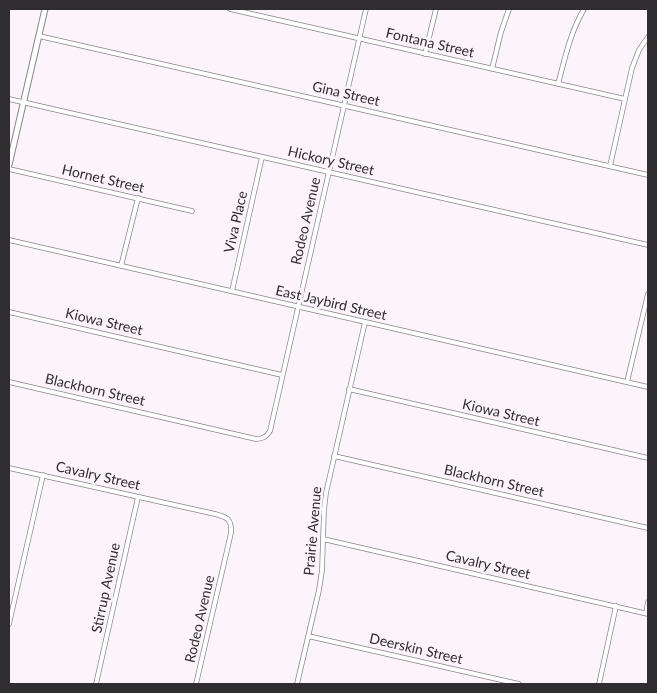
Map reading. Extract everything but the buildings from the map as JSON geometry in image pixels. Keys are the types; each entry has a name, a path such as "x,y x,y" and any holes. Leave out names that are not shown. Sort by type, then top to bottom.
{"main road":[{"path":"9,167 45,9"}],"street":[{"name":"Fontana Street","path":"230,9 625,99"},
{"name":"Rodeo Avenue","path":"264,438 270,431 366,9"},
{"path":"426,54 436,9"},
{"path":"492,69 509,9"},
{"path":"558,84 568,44 584,9"},
{"name":"Gina Street","path":"39,36 648,175"},
{"path":"610,166 635,58 648,37"},
{"name":"Hickory Street","path":"9,99 648,245"},
{"name":"Viva Place","path":"232,291 262,157"},
{"name":"Hornet Street","path":"9,167 192,211"},
{"path":"122,266 138,198"},
{"name":"East Jaybird Street","path":"9,240 648,387"},
{"path":"627,382 648,294"},
{"name":"Kiowa Street","path":"9,312 282,375"},
{"name":"Prairie Avenue","path":"297,684 322,570 326,493 365,322"},
{"name":"Blackhorn Street","path":"9,382 256,439 264,438"},
{"name":"Kiowa Street","path":"349,389 648,458"},
{"name":"Blackhorn Street","path":"334,456 648,528"},
{"name":"Cavalry Street","path":"9,468 223,516 230,522 232,530"},
{"path":"9,624 43,475"},
{"name":"Stirrup Avenue","path":"96,684 138,497"},
{"name":"Rodeo Avenue","path":"196,684 232,530"},
{"name":"Cavalry Street","path":"323,538 647,613"},
{"path":"647,613 648,602"},
{"path":"599,684 616,606"},
{"name":"Deerskin Street","path":"308,636 519,684"}]}
